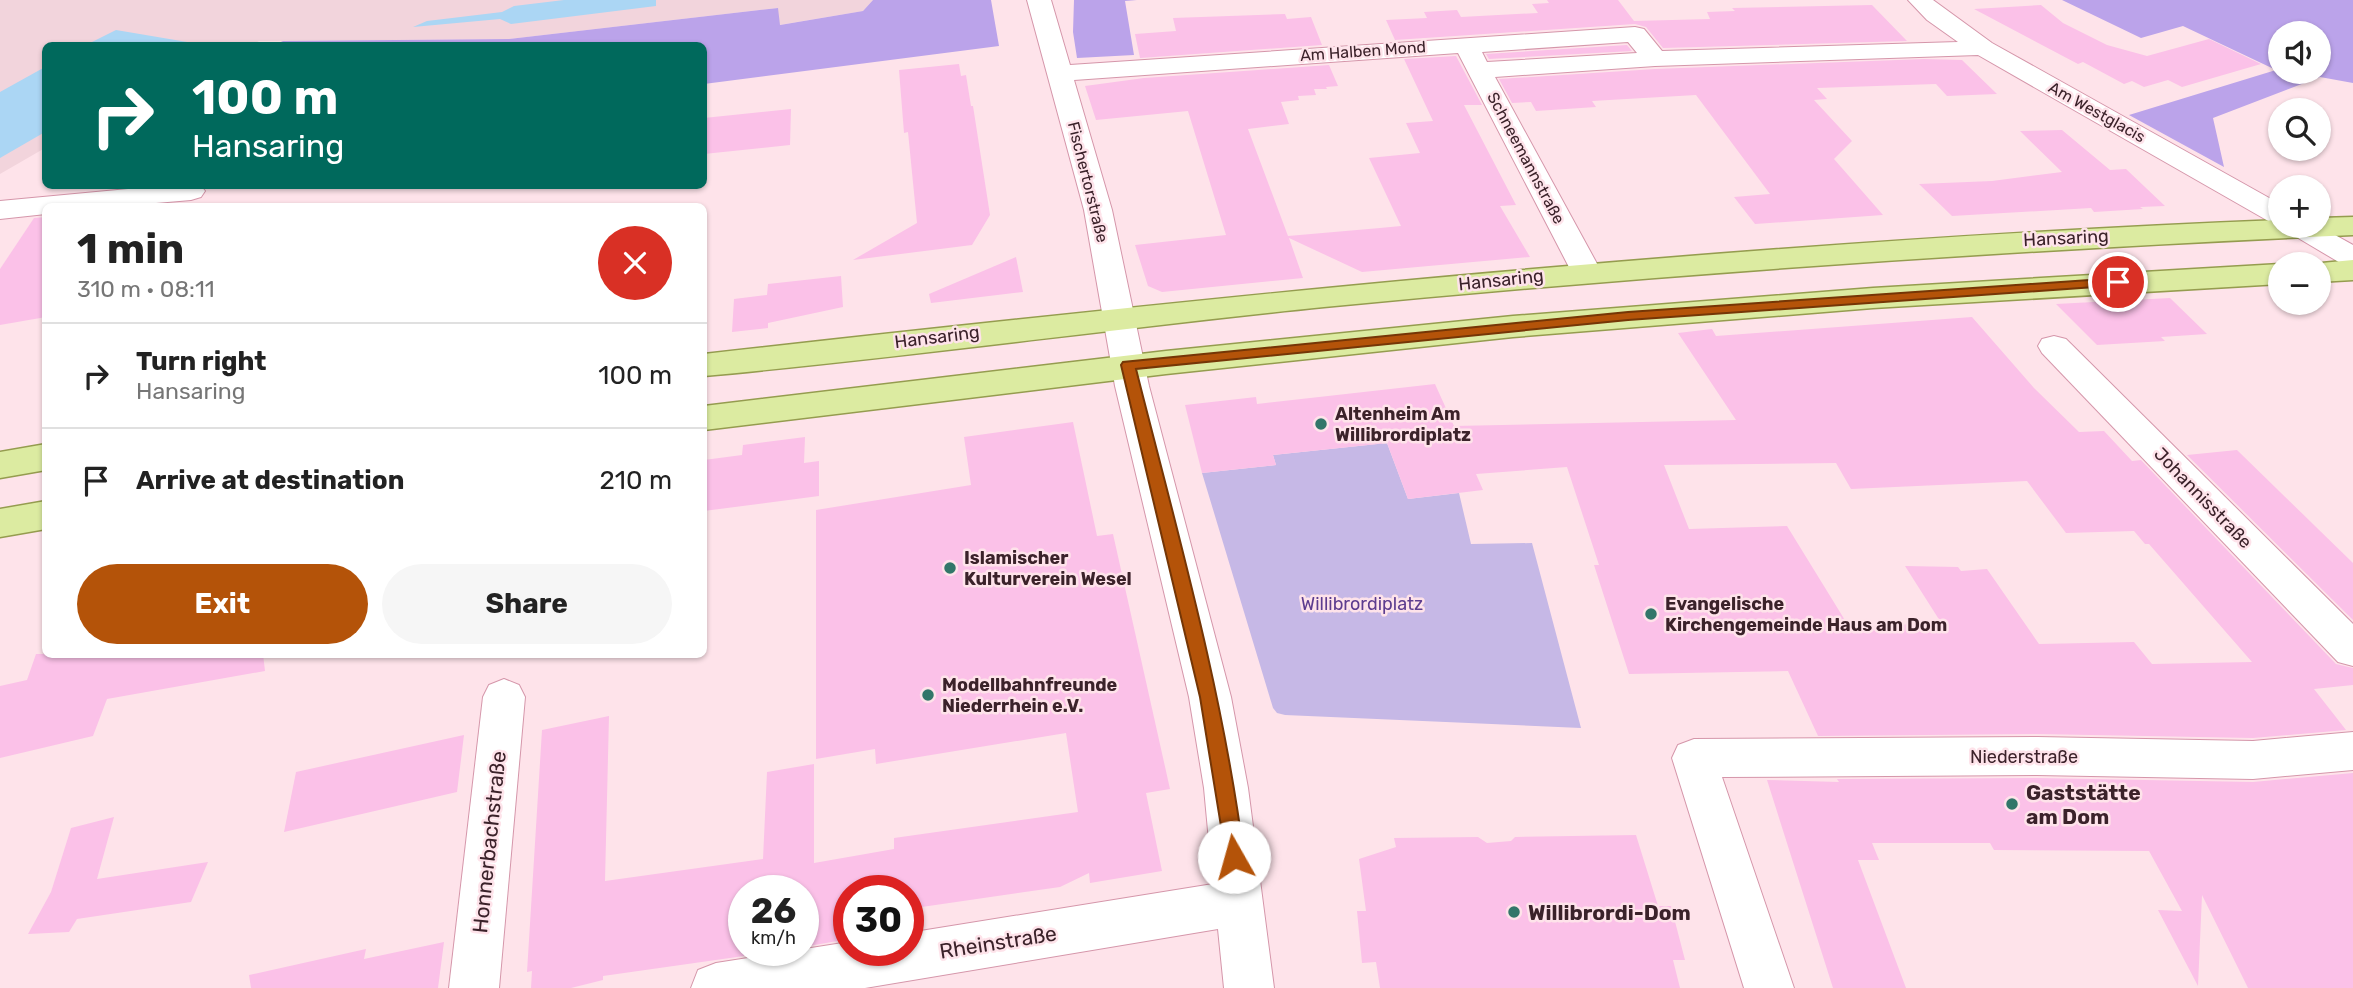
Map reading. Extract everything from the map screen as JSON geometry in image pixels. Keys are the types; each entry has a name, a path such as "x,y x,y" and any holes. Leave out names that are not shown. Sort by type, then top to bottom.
{"main road":[{"name":"Hansaring","path":"707,365 1118,316 1586,271 1959,243 2268,224"},
{"name":"Hansaring","path":"2331,225 2353,226"},
{"path":"2331,271 2353,270"},
{"path":"707,418 1128,365 1628,316 1996,289 2268,275"},
{"path":"0,465 42,458"},
{"path":"0,523 42,516"}],"street":[{"name":"Fischertorstraße","path":"1040,0 1098,210 1128,365 1210,697 1226,788 1249,988"},
{"name":"Am Westglacis","path":"1920,0 1935,15 1983,48 2268,209"},
{"name":"Am Halben Mond","path":"1059,73 1635,34 1655,59"},
{"name":"Schneemannstraße","path":"1465,44 1586,271"},
{"path":"1479,70 1655,59 1983,48"},
{"path":"70,203 191,191"},
{"path":"0,210 42,206"},
{"name":"Am Westglacis","path":"2319,238 2353,258"},
{"name":"Johannisstraße","path":"2054,345 2353,650"},
{"name":"Honnerbachstraße","path":"474,988 504,696"},
{"name":"Niederstraße","path":"1769,988 1694,758 2037,756 2253,760 2353,751"},
{"name":"Rheinstraße","path":"716,988 1239,903"}],"shaded area":[{"path":"0,0 873,0 863,11 779,25 777,8 509,39 42,42 42,150 0,174"},
{"path":"873,0 991,0 999,46 707,84 707,42 281,42 509,39 778,8 780,25 863,11"},
{"path":"1074,0 1137,0 1125,1 1134,55 1077,58 1073,32"},
{"path":"2062,0 2353,0 2353,83 2331,79 2331,21 2268,21 2268,66 2183,26 2141,38"},
{"path":"2268,72 2268,84 2302,84 2213,118 2224,167 2129,115"}],"green space":[{"name":"Willibrordiplatz","path":"1387,443 1408,499 1459,493 1471,544 1532,543 1581,728 1285,715 1277,713 1273,708 1202,473 1276,465 1273,455"}],"water":[{"path":"564,0 656,0 656,6 511,24 500,19 413,27 427,21 502,12 514,6"},
{"path":"116,30 187,42 92,42"},
{"path":"42,69 42,134 0,158 0,92"}],"building":[{"path":"1547,0 1618,0 1634,21 1710,19 1707,12 1735,11 1732,8 1872,5 1907,41 1663,48 1646,27 1635,24 1395,40 1386,20 1427,18 1424,12 1457,10 1461,17 1538,13 1532,4 1549,3"},
{"path":"2041,5 2063,23 2107,45 2147,56 2209,39 2261,64 2182,87 2168,80 2144,87 2132,81 2124,84 2083,62 2078,64 1974,9"},
{"path":"1285,14 1287,19 1311,17 1322,45 1140,58 1135,34 1176,31 1173,18"},
{"path":"1627,45 1632,51 1489,59 1486,54"},
{"path":"1456,56 1482,105 1464,105 1516,205 1500,206 1530,257 1362,272 1289,238 1303,278 1162,292 1148,286 1135,245 1226,235 1188,111 1096,120 1085,86 1144,78 1329,65 1338,86 1314,89 1316,95 1298,96 1299,100 1281,102 1289,124 1248,129 1288,236 1401,226 1369,158 1420,153 1406,123 1433,121 1404,59"},
{"path":"1924,59 1962,60 1997,94 1947,96 1936,84 1817,88 1827,99 1814,100 1852,141 1834,159 1883,215 1755,224 1734,197 1770,194 1696,95 1592,101 1596,107 1536,111 1531,102 1512,103 1499,79 1655,69"},
{"path":"959,64 961,76 966,75 973,106 990,215 972,245 853,260 917,223 908,132 904,133 899,70"},
{"path":"791,109 790,145 707,154 707,118"},
{"path":"2062,130 2110,170 2126,169 2165,206 2094,212 2091,208 1952,216 1919,184 1992,181 2062,172 2020,131"},
{"path":"42,217 42,318 0,325 0,269 34,218"},
{"path":"1016,257 1023,292 931,303 929,294"},
{"path":"841,276 843,307 768,323 768,328 732,332 734,299 767,295 768,284"},
{"path":"2170,298 2207,334 2161,337 2165,341 2097,345 2056,304"},
{"path":"1972,317 2034,388 2079,432 2104,431 2132,461 2141,460 2336,664 2353,668 2353,685 2314,689 2346,730 2253,738 2037,734 1818,736 1788,671 1629,674 1594,565 1599,565 1567,467 1476,474 1483,490 1408,499 1387,443 1273,455 1276,465 1202,473 1185,405 1256,397 1257,404 1435,384 1454,426 1736,420 1678,333 1712,329 1716,336","holes":["1836,463 1851,489 2027,481 2066,533 2134,531 2145,544 2149,544 2252,662 2152,664 2134,642 2039,644 1987,569 1961,571 1958,567 1905,566 1940,621 1851,630 1787,526 1689,529 1664,465"]},
{"path":"1073,422 1097,536 1113,534 1170,789 1146,793 1162,871 1090,883 1089,873 1060,887 924,907 924,875 833,875 833,942 819,944 819,875 728,875 728,958 603,976 603,980 571,988 531,988 532,971 527,972 542,730 609,716 605,881 763,859 767,772 814,764 814,863 894,849 894,838 1078,812 1066,733 876,764 875,749 816,759 816,510 971,485 964,437"},
{"path":"805,437 804,463 819,461 819,496 707,511 707,460 742,455 743,445"},
{"path":"2237,450 2353,563 2353,620 2187,455"},
{"path":"36,654 42,654 42,658 263,658 265,671 107,699 93,736 0,758 0,686 27,680"},
{"path":"464,735 457,792 284,832 296,772"},
{"path":"2353,773 2353,988 2248,988 2202,895 2198,986 2158,910 2182,911 2149,851 1994,850 1990,843 1872,843 1879,860 1858,860 1906,988 1833,988 1767,780 1839,782 1837,779 2037,778 2253,782"},
{"path":"114,817 97,879 208,862 191,902 77,919 69,932 28,934 51,892 71,828"},
{"name":"Willibrordi-Dom","path":"1636,835 1658,906 1671,906 1685,960 1673,960 1680,988 1380,988 1376,962 1362,963 1357,911 1366,911 1359,859 1396,847 1394,838 1478,837 1487,843 1511,841 1515,837"},
{"path":"444,942 438,988 251,988 249,975 366,949 364,959"}],"place":[{"name":"Altenheim Am Willibrordiplatz","path":"1321,424"},
{"name":"Islamischer Kulturverein Wesel","path":"950,568"},
{"name":"Evangelische Kirchengemeinde Haus am Dom","path":"1651,614"},
{"name":"Modellbahnfreunde Niederrhein e.V.","path":"928,695"},
{"name":"Gaststätte am Dom","path":"2012,804"},
{"name":"Willibrordi-Dom","path":"1514,912"}],"route":[{"path":"1234,857 1226,788 1210,697 1128,365 1628,316 2118,282"}]}
